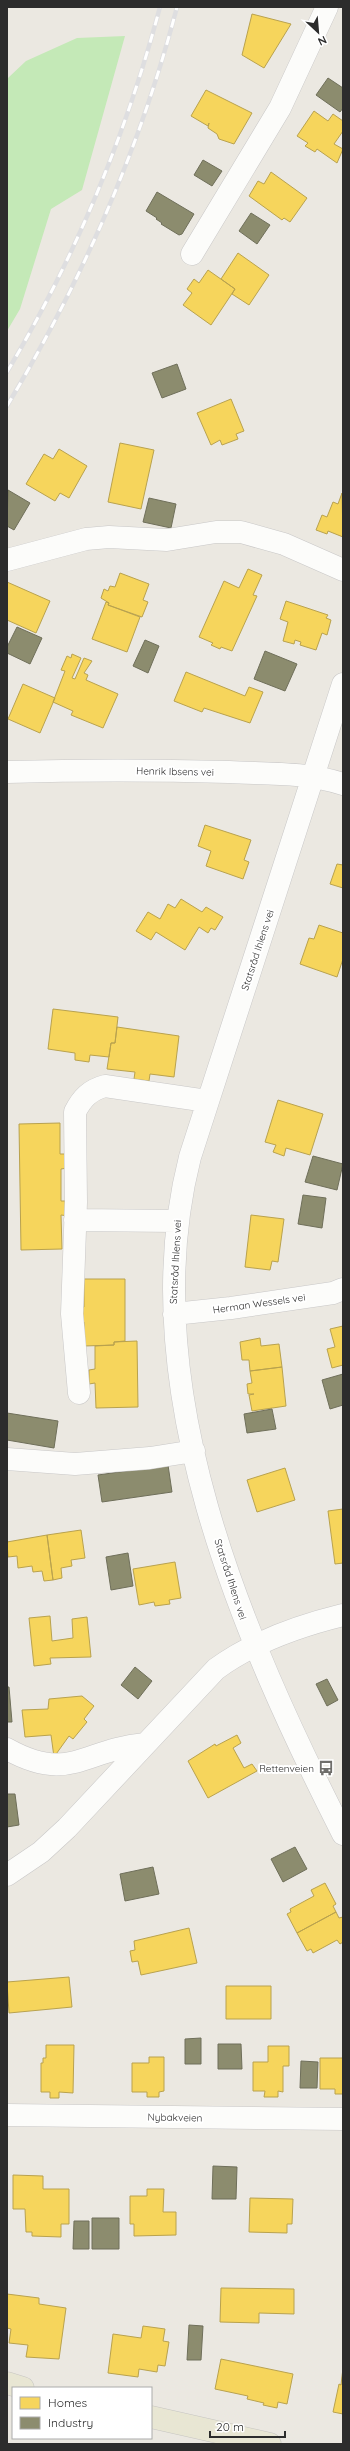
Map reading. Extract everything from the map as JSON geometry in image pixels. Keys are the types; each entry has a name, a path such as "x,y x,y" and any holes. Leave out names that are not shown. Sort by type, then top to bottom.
{"main road":[{"path":"7,2383 20,2387"},
{"path":"152,2418 270,2444"}],"street":[{"path":"192,254 280,108 326,7"},
{"path":"7,560 86,539 109,537 167,540 216,532 241,532 284,544 343,570"},
{"name":"Statsråd Ihlens vei","path":"343,684 207,1101 188,1165 177,1221 173,1273 174,1314 178,1363 194,1451 225,1565 255,1646 279,1702 343,1834"},
{"name":"Henrik Ibsens vei","path":"7,772 191,771 313,776 343,784"},
{"path":"79,1393 72,1314 75,1220 75,1112 81,1100 94,1089 105,1086 207,1101"},
{"path":"75,1220 177,1221"},
{"name":"Herman Wessels vei","path":"174,1314 231,1308 333,1293 343,1289"},
{"path":"7,1458 75,1464 150,1458 194,1451"},
{"path":"7,1875 53,1842 203,1680 226,1662 255,1646 297,1628 343,1615"},
{"path":"7,1749 40,1764 56,1766 78,1762 112,1749 145,1744"},
{"name":"Nybakveien","path":"7,2115 343,2119"}],"green space":[{"path":"125,36 82,190 51,209 20,309 7,331 8,78 26,61 77,38"}],"building: Homes":[{"path":"252,14 291,24 264,68 242,55"},
{"path":"206,90 252,113 234,144 219,139 217,134 208,128 209,123 208,126 191,116"},
{"path":"314,111 328,121 333,114 343,121 343,131 334,144 343,149 337,163 317,149 315,152 305,146 308,143 297,136"},
{"path":"271,172 307,198 290,222 284,218 282,220 249,196 258,181 264,184"},
{"path":"238,253 269,275 249,305 232,294 235,289 221,279"},
{"path":"208,270 235,289 211,325 183,305 192,293 187,289 194,279 199,283"},
{"path":"231,399 244,431 236,434 238,439 222,445 220,440 211,445 197,413"},
{"path":"120,443 154,450 141,509 108,502"},
{"path":"59,449 87,466 69,498 60,493 55,501 26,484 44,454 53,459"},
{"path":"342,493 343,537 328,531 327,534 316,530 322,515 327,517 333,502 338,504"},
{"path":"248,569 262,575 253,595 257,596 232,651 221,647 220,649 211,645 213,643 199,637 224,581 239,588"},
{"path":"120,573 149,584 143,600 148,602 142,617 108,605 109,603 101,598 104,589 108,591 110,586 115,587"},
{"path":"7,582 50,601 36,633 7,620"},
{"path":"286,601 328,615 326,618 331,620 327,635 322,633 316,650 300,645 301,642 295,640 294,644 283,641 288,622 280,619"},
{"path":"106,602 109,603 108,605 140,617 127,652 92,639"},
{"path":"72,654 81,658 72,678 75,679 84,658 92,661 84,673 88,675 86,680 118,694 103,728 71,715 73,711 53,702 65,671 61,670 67,656 71,658"},
{"path":"186,672 245,696 249,687 263,692 250,723 204,708 202,712 174,701"},
{"path":"23,684 55,698 40,733 8,719"},
{"path":"205,825 251,840 244,860 249,862 243,879 206,866 211,851 198,846"},
{"path":"337,864 343,865 343,888 330,884"},
{"path":"181,899 202,912 206,907 223,917 215,930 211,928 208,933 199,927 185,950 156,932 151,940 136,931 148,912 160,919 168,904 175,908"},
{"path":"319,925 343,933 343,959 337,977 300,964 309,938 314,939"},
{"path":"53,1009 118,1017 115,1043 111,1043 109,1057 90,1055 89,1062 75,1060 75,1053 48,1049"},
{"path":"117,1027 179,1036 174,1077 150,1074 149,1081 134,1079 135,1072 107,1069 111,1043 115,1043"},
{"path":"278,1100 323,1114 310,1155 286,1148 284,1156 273,1152 276,1145 265,1142"},
{"path":"60,1123 60,1154 68,1154 68,1168 61,1169 61,1201 69,1201 69,1216 61,1215 62,1249 21,1250 19,1124"},
{"path":"251,1215 284,1219 278,1262 272,1261 270,1270 245,1267"},
{"path":"84,1279 125,1279 125,1341 114,1342 114,1345 84,1346 84,1322 77,1322 76,1308 84,1307"},
{"path":"343,1326 343,1365 332,1368 327,1349 335,1347 330,1329"},
{"path":"260,1338 261,1346 279,1344 282,1367 250,1371 249,1360 242,1360 240,1342"},
{"path":"137,1341 138,1407 96,1408 95,1383 89,1384 89,1370 95,1369 95,1346 114,1345 114,1342"},
{"path":"282,1367 286,1406 252,1411 249,1395 254,1394 248,1394 247,1384 252,1383 250,1371"},
{"path":"285,1468 295,1500 257,1512 247,1480"},
{"path":"343,1509 343,1563 335,1564 328,1511"},
{"path":"81,1530 85,1558 71,1560 72,1566 61,1568 62,1578 53,1580 47,1535"},
{"path":"47,1535 53,1580 44,1581 42,1571 33,1572 32,1566 18,1568 17,1556 8,1557 7,1542"},
{"path":"175,1562 181,1598 169,1600 170,1604 155,1606 154,1602 139,1605 133,1569"},
{"path":"50,1616 52,1641 73,1638 72,1619 87,1617 91,1657 50,1658 51,1664 34,1666 29,1618"},
{"path":"82,1696 94,1706 84,1719 87,1722 73,1739 69,1736 54,1757 51,1735 25,1737 22,1710 48,1709 49,1699"},
{"path":"237,1735 241,1743 233,1748 244,1768 252,1764 257,1771 208,1798 188,1761 215,1744 216,1746"},
{"path":"325,1883 336,1904 333,1906 336,1912 297,1933 287,1914 291,1912 290,1909 314,1896 311,1890"},
{"path":"336,1912 339,1918 343,1917 343,1942 340,1944 337,1940 313,1953 311,1949 307,1951 297,1933"},
{"path":"189,1928 197,1963 141,1975 138,1961 132,1962 130,1951 135,1950 134,1941"},
{"path":"69,1977 72,2007 9,2013 7,1982"},
{"path":"226,1986 271,1986 271,2019 226,2019"},
{"path":"46,2045 74,2045 73,2093 59,2092 59,2098 50,2098 50,2092 41,2092 41,2063 43,2063 43,2058 46,2058"},
{"path":"268,2046 289,2046 289,2066 283,2066 283,2092 278,2091 278,2097 264,2097 265,2091 253,2091 253,2062 268,2062"},
{"path":"149,2057 164,2057 164,2091 159,2092 159,2097 147,2097 147,2092 132,2092 132,2063 149,2063"},
{"path":"320,2058 343,2058 343,2094 335,2094 335,2089 320,2089"},
{"path":"13,2175 43,2176 43,2189 69,2189 69,2224 61,2224 61,2237 32,2236 32,2232 26,2232 25,2209 13,2209"},
{"path":"147,2189 164,2189 163,2212 176,2212 176,2235 134,2236 134,2224 130,2224 130,2196 147,2196"},
{"path":"250,2198 293,2199 292,2224 287,2224 287,2233 249,2232"},
{"path":"221,2288 294,2289 294,2314 259,2313 259,2323 220,2322"},
{"path":"7,2294 39,2298 39,2304 66,2308 59,2359 26,2357 28,2345 9,2343 11,2329 7,2328"},
{"path":"143,2326 165,2329 163,2341 169,2342 165,2366 158,2365 157,2372 139,2369 138,2377 108,2373 113,2334 141,2338"},
{"path":"221,2359 293,2374 287,2404 278,2402 277,2408 247,2399 248,2396 215,2389"},
{"path":"343,2368 343,2414 333,2412 339,2384 341,2385"}],"building: Industry":[{"path":"328,78 343,88 343,108 340,112 316,95"},
{"path":"203,160 222,171 212,186 194,175"},
{"path":"157,192 194,214 182,234 179,235 161,224 162,223 156,219 157,218 146,211"},
{"path":"251,213 270,225 257,244 239,231"},
{"path":"177,364 186,389 162,398 152,373"},
{"path":"8,490 30,503 14,530 7,526"},
{"path":"149,498 176,504 171,528 143,522"},
{"path":"17,627 42,638 30,664 7,653 7,647"},
{"path":"145,640 159,646 148,673 133,666"},
{"path":"265,651 297,664 285,691 254,679"},
{"path":"313,1156 343,1164 337,1190 305,1182"},
{"path":"303,1195 326,1198 322,1228 298,1224"},
{"path":"343,1374 343,1405 330,1409 322,1380"},
{"path":"272,1409 276,1429 247,1433 244,1414"},
{"path":"7,1413 58,1421 54,1448 7,1440"},
{"path":"168,1465 172,1492 102,1502 98,1475"},
{"path":"128,1553 133,1586 111,1590 106,1557"},
{"path":"135,1667 152,1681 138,1699 121,1685"},
{"path":"327,1679 338,1700 327,1706 316,1684"},
{"path":"7,1687 9,1687 12,1722 7,1722"},
{"path":"7,1794 15,1794 19,1825 7,1827"},
{"path":"295,1847 307,1869 283,1882 271,1859"},
{"path":"153,1867 159,1894 125,1901 120,1874"},
{"path":"201,2038 201,2064 185,2064 185,2039"},
{"path":"218,2044 241,2044 242,2069 218,2069"},
{"path":"301,2061 318,2062 317,2088 300,2088"},
{"path":"213,2166 237,2167 236,2199 212,2199"},
{"path":"92,2218 119,2218 119,2249 92,2249"},
{"path":"74,2221 89,2221 89,2249 73,2249"},
{"path":"189,2325 203,2326 201,2360 187,2360"}],"railway":[{"path":"7,372 55,285 96,195 115,149 160,7"},
{"path":"7,406 60,311 106,213 127,163 145,112 177,7"}],"place":[{"name":"Rettenveien","path":"326,1768"}]}
